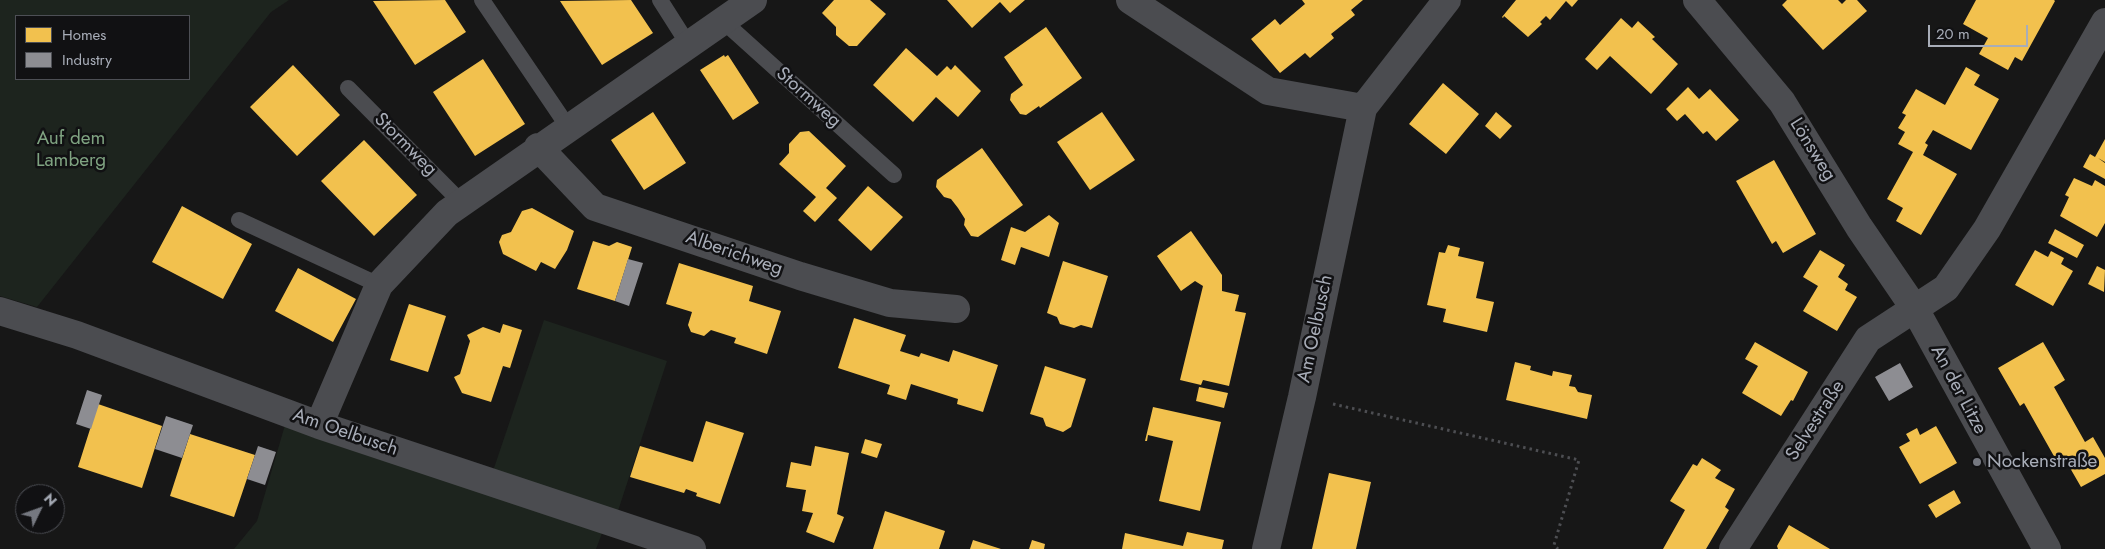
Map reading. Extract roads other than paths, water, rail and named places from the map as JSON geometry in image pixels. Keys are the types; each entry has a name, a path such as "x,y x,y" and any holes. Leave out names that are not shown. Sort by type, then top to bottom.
{"street":[{"path":"319,425 379,285 447,213 538,147 754,0"},
{"path":"1130,0 1268,91 1363,108"},
{"name":"Am Oelbusch","path":"1266,549 1302,397 1363,108 1447,0"},
{"name":"Lönsweg","path":"1697,0 1782,102 1859,227 1914,309"},
{"path":"1914,309 1946,288 1987,229 2105,22"},
{"name":"Alberichweg","path":"538,147 595,207 800,276 890,303 956,309"},
{"name":"Selvestraße","path":"1733,549 1868,339 1914,309"},
{"name":"An der Litze","path":"1914,309 2047,549"},
{"name":"Am Oelbusch","path":"0,311 78,335 319,425 692,549"}],"lane":[{"path":"482,0 568,127"},
{"path":"660,0 688,44"},
{"name":"Stormweg","path":"722,21 894,175"},
{"name":"Stormweg","path":"348,88 461,202"},
{"path":"239,220 379,285"}],"place":[{"name":"Nockenstraße","path":"1977,462"}],"park label":[{"name":"Auf dem Lamberg","path":"71,150"}]}
